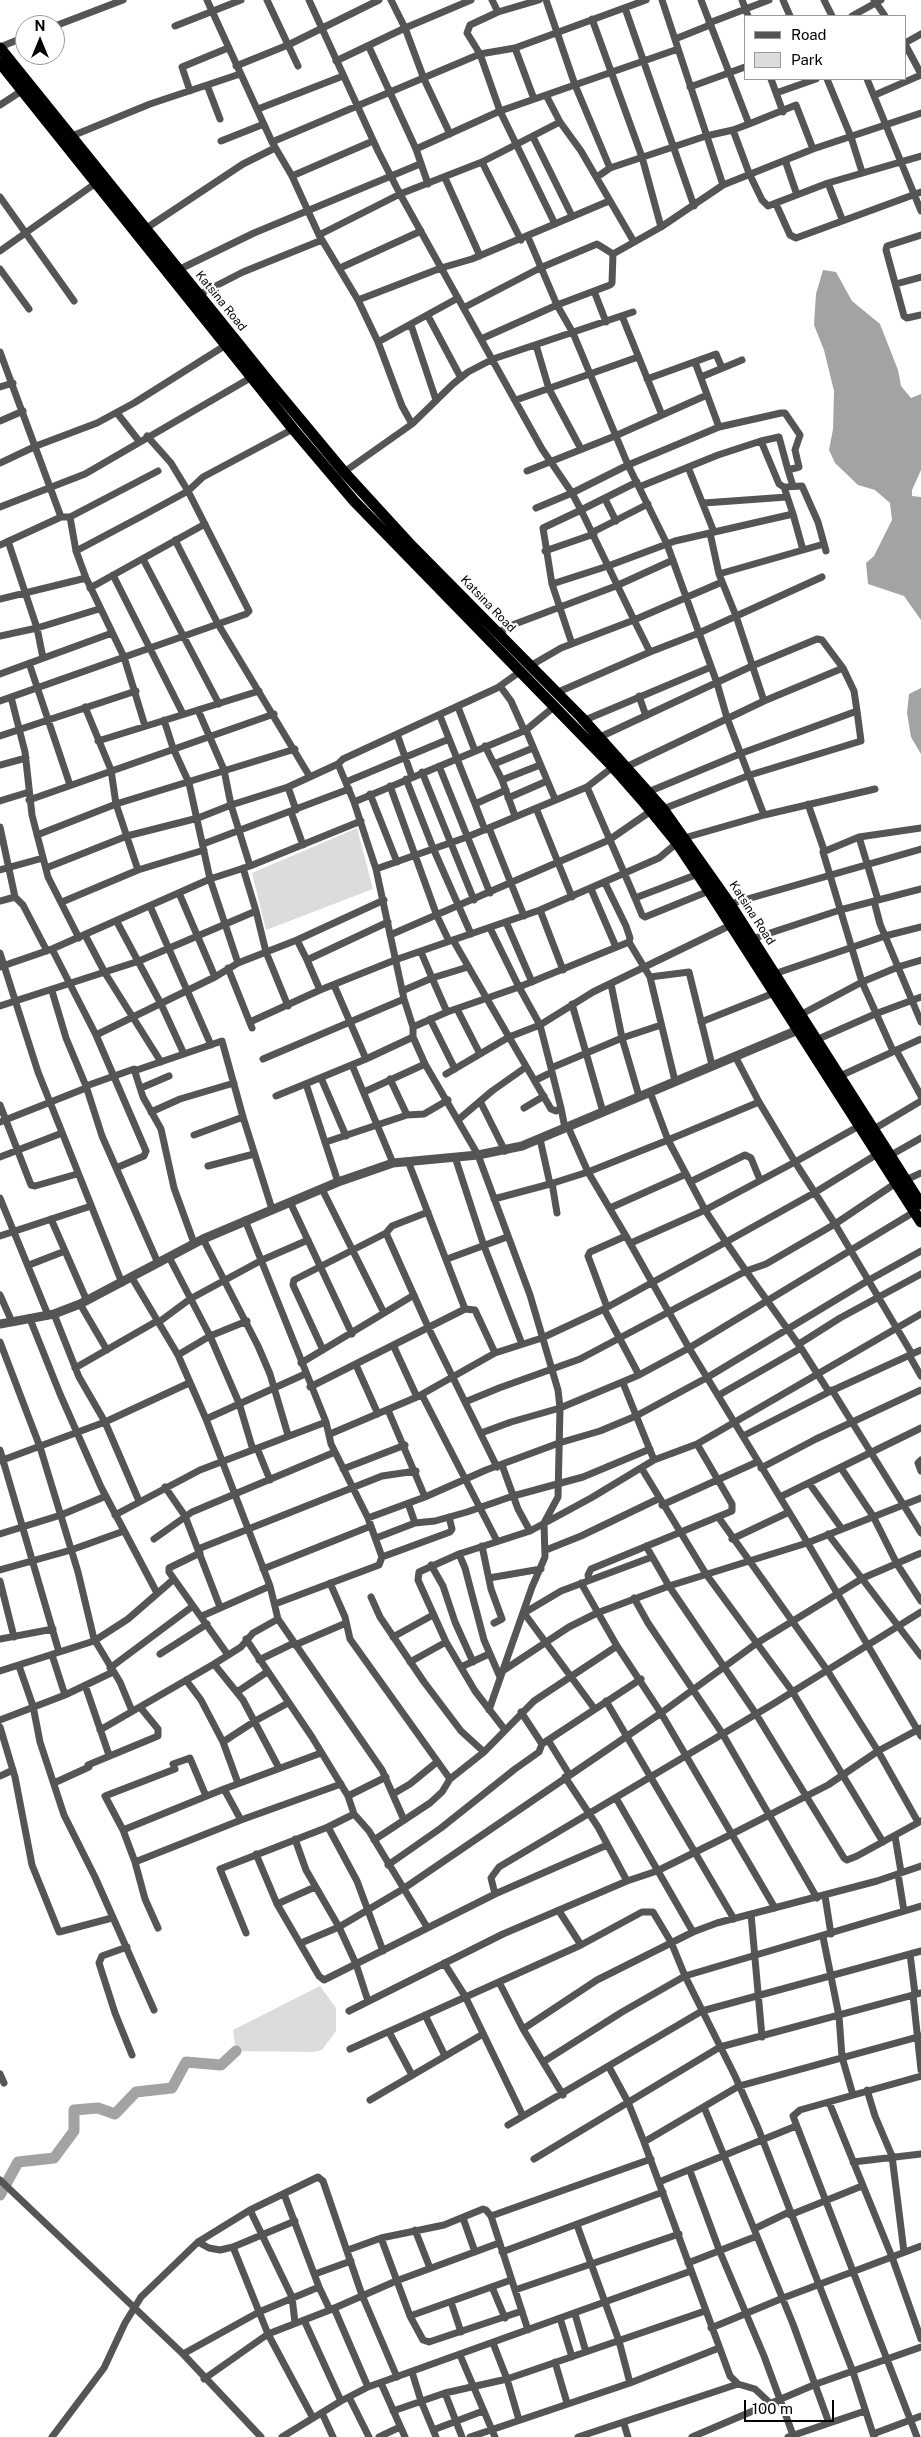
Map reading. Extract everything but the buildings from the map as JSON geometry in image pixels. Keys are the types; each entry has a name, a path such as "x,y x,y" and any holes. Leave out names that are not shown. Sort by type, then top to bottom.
{"highway":[{"name":"Katsina Road","path":"0,47 198,295 344,472 383,516 497,633 555,706 681,841 730,904 874,1129 901,1182 918,1208 921,1222"},
{"name":"Katsina Road","path":"0,64 23,90 293,429 372,520 526,669 556,693 584,720 663,809 698,874 859,1126 885,1152"}],"street":[{"path":"65,22 123,0"},
{"path":"207,0 236,66 274,145 292,176 320,237 358,300 378,342 402,406 412,424"},
{"path":"175,26 241,0"},
{"path":"267,0 298,66"},
{"path":"309,0 373,141 400,194 458,298 465,307 550,462 572,493 650,652"},
{"path":"236,66 288,45 322,28 362,3 379,0"},
{"path":"391,0 405,28 424,79 450,134"},
{"path":"336,60 471,0"},
{"path":"492,0 498,12"},
{"path":"539,0 498,12 468,27 467,33 480,54 500,111 555,224"},
{"path":"546,0 558,30 575,85 610,168"},
{"path":"145,229 274,145 390,92 480,54 515,48 558,30 646,0"},
{"path":"662,0 723,185"},
{"path":"701,0 749,124"},
{"path":"742,0 747,13"},
{"path":"675,39 709,24 747,13 769,0"},
{"path":"783,0 790,15"},
{"path":"824,0 832,15"},
{"path":"854,15 877,1 884,15"},
{"path":"625,8 694,206"},
{"path":"592,19 642,157 661,228"},
{"path":"906,42 921,34"},
{"path":"0,47 15,41"},
{"path":"875,95 921,75 906,45"},
{"path":"369,46 416,149 428,184"},
{"path":"190,91 182,67 228,48"},
{"path":"515,48 534,99"},
{"path":"416,149 500,111 678,49"},
{"path":"690,87 744,67"},
{"path":"72,136 150,104 240,74"},
{"path":"258,109 343,76"},
{"path":"770,80 783,112"},
{"path":"776,93 813,80"},
{"path":"827,80 851,137 862,172"},
{"path":"868,80 900,162 917,193 921,211"},
{"path":"207,86 220,119"},
{"path":"0,105 23,90"},
{"path":"546,95 560,122 597,177 634,242"},
{"path":"597,177 610,168 706,136 733,130 783,112 789,106 796,105 813,149"},
{"path":"613,254 661,228 723,185 749,173 813,149 921,113"},
{"path":"198,295 320,237 400,194 446,178 482,162 560,122"},
{"path":"221,142 264,124"},
{"path":"733,130 749,173 765,204 768,206 828,183 921,156"},
{"path":"533,137 572,216"},
{"path":"292,176 373,141"},
{"path":"785,160 797,195"},
{"path":"482,162 521,240"},
{"path":"178,270 223,247 420,164"},
{"path":"446,178 480,256"},
{"path":"0,251 26,235 96,183"},
{"path":"828,183 842,219"},
{"path":"776,204 793,238 917,193"},
{"path":"0,197 74,301"},
{"path":"358,300 521,240 609,201"},
{"path":"340,268 421,231"},
{"path":"921,235 886,248 904,316 906,318 921,314"},
{"path":"528,237 557,305 573,332 589,375 628,465 667,544 712,668 727,718 742,753 764,815"},
{"path":"465,307 540,268 597,244 613,254"},
{"path":"481,339 612,283 613,254"},
{"path":"0,269 29,309"},
{"path":"896,284 921,277"},
{"path":"594,291 606,322"},
{"path":"378,342 458,298"},
{"path":"344,472 412,424 460,378 493,360 633,312"},
{"path":"428,316 460,378"},
{"path":"622,316 662,415"},
{"path":"411,325 436,400"},
{"path":"0,463 117,413 226,345"},
{"path":"536,345 549,389 581,450"},
{"path":"0,352 62,517"},
{"path":"647,379 717,354 722,368"},
{"path":"516,400 638,357"},
{"path":"701,377 742,360"},
{"path":"695,362 719,427"},
{"path":"0,507 49,486 85,474 147,436 252,377"},
{"path":"0,387 13,383"},
{"path":"527,471 615,436 707,395"},
{"path":"0,421 23,411"},
{"path":"117,413 139,441"},
{"path":"536,508 572,493 628,465 719,427 785,413 800,434 795,450 799,467 788,470"},
{"path":"76,550 188,490 203,477 293,429"},
{"path":"0,701 152,648 246,614 249,611 188,490 171,463 147,436"},
{"path":"572,644 552,584 545,551 543,528 638,484 761,441 779,438 793,486"},
{"path":"720,574 803,550 825,547 818,522 802,486 784,487 779,484 761,441"},
{"path":"688,467 704,502 722,582 736,616 764,701"},
{"path":"0,545 62,517 70,518 158,471"},
{"path":"784,487 803,550"},
{"path":"704,502 787,497"},
{"path":"605,499 616,521"},
{"path":"545,551 593,533 648,504"},
{"path":"552,584 667,544 793,514"},
{"path":"70,518 76,550 86,578 124,657 136,691 145,726"},
{"path":"90,588 205,524"},
{"path":"175,540 218,624 274,714 310,777"},
{"path":"8,541 38,628 44,658"},
{"path":"142,559 219,704"},
{"path":"497,633 515,624 616,586 673,560"},
{"path":"113,575 152,648 183,714"},
{"path":"556,693 699,633 822,577"},
{"path":"0,599 86,578"},
{"path":"46,868 127,836 198,818 288,787 338,764 343,758 440,716 500,686 526,669 572,644 634,620 722,582"},
{"path":"0,636 38,628 100,609"},
{"path":"0,674 112,633"},
{"path":"600,737 752,666 817,639 822,640 843,668 854,691 861,741 750,775 663,809"},
{"path":"29,663 70,785"},
{"path":"584,720 639,696 712,668"},
{"path":"626,767 764,701 843,668"},
{"path":"500,686 511,701 555,799"},
{"path":"0,736 136,691"},
{"path":"98,741 259,691"},
{"path":"639,696 646,716"},
{"path":"11,697 26,758 29,796 37,835 52,885 132,1018 161,1062"},
{"path":"354,802 525,730 555,706"},
{"path":"85,707 111,770 116,804 138,870"},
{"path":"458,707 474,751"},
{"path":"198,710 211,736 224,770 266,952 288,1006"},
{"path":"648,792 742,753 857,711"},
{"path":"0,801 29,796 70,785 274,714"},
{"path":"440,716 475,804 512,884 524,916"},
{"path":"164,720 173,748 189,783 210,879 238,963"},
{"path":"397,734 409,778 433,848 471,934"},
{"path":"62,902 138,870 204,847 239,831 294,811 449,739"},
{"path":"485,746 502,780 515,816"},
{"path":"494,764 533,748"},
{"path":"37,835 116,804 295,749"},
{"path":"0,765 26,758"},
{"path":"338,764 354,802 376,870 384,900 402,991 413,1027 413,1037 426,1064 478,1156 530,1295 558,1390 560,1408 558,1485 556,1502 544,1523 546,1550 541,1569 489,1710"},
{"path":"502,780 540,764"},
{"path":"439,766 490,893"},
{"path":"376,870 467,837 555,799 586,788 613,767"},
{"path":"422,772 474,900"},
{"path":"475,804 547,781"},
{"path":"390,786 437,916 553,1111 561,1108"},
{"path":"288,787 303,845"},
{"path":"586,788 642,915 645,917 709,891"},
{"path":"228,968 251,1025 320,990 395,960 540,910 624,875 660,858 681,841 764,815 875,789"},
{"path":"370,794 397,862"},
{"path":"808,804 824,850 850,948 862,982 875,1014 921,1096"},
{"path":"536,808 572,897"},
{"path":"390,935 512,884 609,840 651,811"},
{"path":"2,966 49,950 117,922 210,879 247,867 360,821"},
{"path":"0,827 16,897 23,905 71,985 96,1035 146,1152 144,1156 116,1168"},
{"path":"824,850 859,837 921,828"},
{"path":"859,837 885,936 913,999 921,1022"},
{"path":"730,904 830,873 921,849"},
{"path":"0,870 43,858"},
{"path":"635,898 698,874"},
{"path":"605,883 626,926 630,938 629,942 650,977 675,1081"},
{"path":"591,889 616,947"},
{"path":"752,938 840,910 921,889"},
{"path":"180,893 215,977"},
{"path":"0,902 16,897"},
{"path":"96,1035 188,991 238,963 297,940 384,900"},
{"path":"150,906 211,1045"},
{"path":"0,1006 139,962 256,910"},
{"path":"540,910 563,970"},
{"path":"117,922 161,1004 184,1054"},
{"path":"306,960 388,922"},
{"path":"506,922 532,982"},
{"path":"446,1074 509,1037 540,1025 572,1004 731,924"},
{"path":"774,974 885,936 921,927"},
{"path":"349,2011 503,1934 627,1880 658,1871 828,1785 878,1751 920,1731 867,1647 789,1512 689,1348 631,1243 588,1172 566,1127 540,1025 490,928"},
{"path":"297,940 320,990"},
{"path":"413,1027 447,1012 563,970 629,942"},
{"path":"421,952 447,1012"},
{"path":"0,953 2,966 16,1002 26,1038 77,1174 122,1283"},
{"path":"800,1014 862,982 921,960"},
{"path":"402,991 432,978 468,967"},
{"path":"650,977 689,972 712,1065"},
{"path":"611,984 622,1038 639,1096"},
{"path":"334,985 366,1059"},
{"path":"52,991 66,1038 86,1087 102,1136 158,1263"},
{"path":"700,1022 774,993"},
{"path":"816,1040 921,996"},
{"path":"263,1059 404,999"},
{"path":"572,1004 603,1112"},
{"path":"457,1009 480,1054"},
{"path":"430,1019 455,1069"},
{"path":"536,1080 551,1070 585,1054 622,1038 661,1025"},
{"path":"0,1324 51,1314 84,1303 203,1239 338,1182 394,1163 478,1156 505,1151 540,1139 798,1030"},
{"path":"276,1096 366,1059 413,1037"},
{"path":"840,1076 921,1039"},
{"path":"3,1121 114,1076 222,1041 242,1118 272,1209"},
{"path":"735,1056 759,1102 814,1193 852,1250 898,1328 921,1376"},
{"path":"364,1092 426,1064"},
{"path":"352,1065 394,1163"},
{"path":"458,1120 492,1091 526,1067"},
{"path":"134,1071 143,1097 163,1135 174,1188 194,1244"},
{"path":"141,1088 169,1076"},
{"path":"321,1078 346,1136"},
{"path":"390,1080 408,1116"},
{"path":"151,1112 180,1099 234,1082"},
{"path":"306,1084 338,1182"},
{"path":"650,1092 668,1140 705,1210 766,1300 846,1411 851,1424 905,1504 921,1533"},
{"path":"524,1108 544,1096"},
{"path":"326,1142 408,1116 424,1114 448,1100"},
{"path":"874,1129 921,1100"},
{"path":"480,1102 505,1151"},
{"path":"494,1199 588,1172 759,1102"},
{"path":"0,1105 3,1121 17,1149 29,1183 33,1186 77,1174"},
{"path":"194,1134 242,1118"},
{"path":"631,1243 705,1210 859,1126"},
{"path":"0,1157 62,1133"},
{"path":"330,1434 419,1396 495,1353 542,1338 606,1308 885,1152 921,1138"},
{"path":"540,1139 557,1213"},
{"path":"208,1166 254,1154"},
{"path":"690,1182 746,1156 751,1158 760,1180"},
{"path":"455,1157 484,1246 522,1344"},
{"path":"408,1161 465,1310"},
{"path":"466,1402 552,1370 619,1340 746,1271 766,1264 835,1224 901,1182 921,1173"},
{"path":"610,1208 686,1174"},
{"path":"322,1189 384,1312"},
{"path":"0,1198 75,1368 105,1422 139,1501"},
{"path":"290,1202 352,1334"},
{"path":"0,1236 91,1206"},
{"path":"481,1432 560,1408 639,1375 689,1348 918,1208"},
{"path":"323,1350 293,1283 321,1266 386,1233 392,1226 428,1212"},
{"path":"51,1219 84,1303 107,1350"},
{"path":"245,1220 310,1387 326,1422 335,1452 368,1518 382,1557 379,1565 275,1604"},
{"path":"386,1233 452,1377 500,1466 530,1531"},
{"path":"626,1236 590,1252 588,1256 619,1340 639,1375"},
{"path":"447,1259 507,1237"},
{"path":"203,1239 247,1321 274,1388 288,1435"},
{"path":"75,1368 158,1322 190,1299 226,1279 262,1260 308,1240"},
{"path":"29,1266 65,1251"},
{"path":"368,1518 559,1443 600,1431 636,1416 708,1377 869,1280 921,1251"},
{"path":"169,1258 210,1336 239,1404 255,1449 270,1480"},
{"path":"719,1395 800,1346 840,1318 921,1274"},
{"path":"132,1278 178,1355 206,1419 270,1586 278,1619 386,1778 404,1820"},
{"path":"0,1295 12,1322"},
{"path":"301,1363 414,1295"},
{"path":"310,1387 394,1347 465,1310 475,1310 495,1353"},
{"path":"505,1730 489,1710 446,1642 417,1576 419,1572 459,1554 530,1531 642,1469 654,1460 697,1444 921,1314"},
{"path":"30,1319 106,1496 157,1593"},
{"path":"178,1355 210,1336 247,1321"},
{"path":"0,1342 40,1447 71,1550 94,1641 112,1670 132,1711"},
{"path":"394,1347 497,1541"},
{"path":"743,1436 830,1391 921,1350"},
{"path":"356,1364 378,1414"},
{"path":"206,1419 305,1374"},
{"path":"1,1461 105,1422 189,1383"},
{"path":"623,1383 654,1460"},
{"path":"546,1550 660,1502 759,1465 921,1390"},
{"path":"388,1410 405,1445 425,1497"},
{"path":"115,1515 165,1487 223,1461 326,1422"},
{"path":"780,1497 921,1428"},
{"path":"697,1444 733,1507 730,1513 591,1569 585,1582 597,1613 617,1646 641,1679 775,1908"},
{"path":"343,1469 405,1445"},
{"path":"376,1538 415,1523 448,1517 513,1496 583,1477 650,1449"},
{"path":"0,1450 1,1461 53,1629 55,1654 65,1695"},
{"path":"154,1539 185,1516 335,1452"},
{"path":"921,1460 918,1463 921,1471"},
{"path":"841,1468 873,1516 897,1564 921,1601"},
{"path":"642,1469 660,1502 706,1574 792,1691 883,1842"},
{"path":"228,1655 174,1579 169,1568 199,1551 382,1476 416,1471"},
{"path":"809,1483 842,1529"},
{"path":"165,1487 185,1516 220,1607"},
{"path":"0,1534 61,1515 106,1496"},
{"path":"502,1674 569,1627 597,1613 669,1586 806,1543 921,1498"},
{"path":"408,1503 415,1523"},
{"path":"732,1539 789,1512"},
{"path":"382,1557 450,1532 452,1528 448,1517"},
{"path":"646,1546 669,1586 756,1714 846,1860 920,1822 827,1670 747,1561 719,1518"},
{"path":"263,1569 371,1526"},
{"path":"0,1570 71,1550 124,1532"},
{"path":"828,1534 921,1656"},
{"path":"482,1546 488,1578 502,1619 494,1624"},
{"path":"301,1943 339,1927 403,1889 661,1713 757,1643 863,1578 921,1552"},
{"path":"459,1554 465,1568 489,1654 502,1674"},
{"path":"524,1613 553,1595 652,1558"},
{"path":"431,1565 443,1586 473,1662"},
{"path":"488,1578 541,1569"},
{"path":"0,1671 94,1641 128,1619 174,1579"},
{"path":"0,1581 14,1637"},
{"path":"330,1583 346,1623 350,1639 450,1779"},
{"path":"202,1616 270,1586"},
{"path":"371,1597 380,1618 460,1731 484,1752"},
{"path":"634,1598 648,1623 722,1733 768,1814 821,1897 831,1934"},
{"path":"0,1720 85,1686 112,1670 193,1606"},
{"path":"495,1894 491,1878 499,1867 867,1647 921,1612"},
{"path":"524,1613 594,1708"},
{"path":"393,1637 433,1616"},
{"path":"100,1730 214,1664 241,1646 246,1639 278,1619"},
{"path":"259,1660 346,1623"},
{"path":"160,1654 207,1624"},
{"path":"0,1639 53,1629"},
{"path":"246,1639 321,1753 348,1796 354,1814 374,1840 427,1927"},
{"path":"410,1662 446,1642"},
{"path":"374,1840 442,1792 450,1779 484,1752 521,1712 570,1676 617,1646"},
{"path":"461,1667 489,1654"},
{"path":"214,1664 237,1692 255,1721 279,1768"},
{"path":"19,1666 33,1706 40,1742 64,1815 95,1877 154,2010"},
{"path":"237,1692 267,1672"},
{"path":"388,1865 441,1828 539,1752 545,1742 594,1708 641,1679"},
{"path":"186,1680 200,1700 223,1742 238,1783"},
{"path":"85,1686 109,1755"},
{"path":"606,1701 734,1919"},
{"path":"223,1742 255,1721 288,1703"},
{"path":"54,1783 109,1755 158,1736 158,1729 140,1707"},
{"path":"521,1712 545,1742 567,1776 627,1880"},
{"path":"0,1727 14,1770 32,1865 59,1932 112,1918"},
{"path":"123,1830 238,1783 321,1753"},
{"path":"158,1928 145,1899 135,1862 123,1830 105,1796 175,1769 173,1764 190,1758 206,1796"},
{"path":"393,1794 418,1779 437,1762"},
{"path":"0,1776 14,1770"},
{"path":"348,1796 386,1778"},
{"path":"135,1862 241,1820 340,1784"},
{"path":"224,1789 241,1820"},
{"path":"616,1798 693,1932"},
{"path":"246,1933 220,1869 328,1827 354,1814"},
{"path":"328,1827 357,1881 383,1951"},
{"path":"895,1836 904,1911"},
{"path":"295,1839 315,1888 339,1927 356,1964 368,2001"},
{"path":"256,1854 277,1904 319,1976 324,1980 495,1894 607,1845"},
{"path":"523,2029 598,1980 693,1932 751,1914 821,1897 921,1866"},
{"path":"277,1904 315,1888"},
{"path":"543,2062 622,2012 685,1976 921,1906"},
{"path":"559,1911 581,1945"},
{"path":"350,2048 581,1945 647,1911 653,1912 671,1942 685,1976 739,2086 853,2372 874,2435 921,2416"},
{"path":"751,1914 762,2037"},
{"path":"823,1936 839,2016 842,2057 853,2095"},
{"path":"127,1947 102,1956 98,1964 132,2055"},
{"path":"508,2126 702,2011 921,1951"},
{"path":"910,1954 916,1994 921,2070"},
{"path":"444,1963 464,1996 523,2116"},
{"path":"499,1982 523,2029 563,2095"},
{"path":"534,2159 720,2047 916,1994"},
{"path":"425,2015 445,2056"},
{"path":"389,2032 412,2075"},
{"path":"370,2100 483,2034"},
{"path":"644,2142 739,2086 919,2036"},
{"path":"609,2067 628,2102 651,2159 730,2376 738,2384 755,2389 770,2403"},
{"path":"0,2074 4,2083"},
{"path":"917,2437 793,2116 794,2113 867,2090 921,2076"},
{"path":"867,2090 875,2116 892,2156 904,2252"},
{"path":"829,2102 892,2256 921,2339"},
{"path":"704,2107 782,2298 816,2384 829,2423"},
{"path":"659,2182 726,2157 796,2126"},
{"path":"853,2162 921,2154"},
{"path":"491,2216 651,2159"},
{"path":"690,2171 720,2252 780,2398 791,2436 865,2411"},
{"path":"52,2437 104,2368 134,2307 198,2242 250,2210 314,2178 321,2178 348,2250 362,2295 397,2377"},
{"path":"0,2180 182,2354 261,2437"},
{"path":"754,2229 790,2213 862,2186"},
{"path":"502,2252 663,2192"},
{"path":"284,2194 319,2287 332,2309 368,2387"},
{"path":"348,2250 381,2238 444,2225 483,2209 491,2216 528,2330"},
{"path":"250,2210 292,2297 295,2323"},
{"path":"463,2218 475,2252"},
{"path":"198,2242 209,2248 220,2250 233,2247 295,2221"},
{"path":"578,2225 620,2341 630,2382"},
{"path":"415,2230 430,2268"},
{"path":"515,2290 679,2234"},
{"path":"282,2437 368,2387 605,2303 757,2236"},
{"path":"381,2238 410,2316 425,2342 522,2311"},
{"path":"204,2379 268,2334 396,2281 499,2243"},
{"path":"711,2328 782,2298 921,2246"},
{"path":"233,2247 268,2334 313,2418"},
{"path":"315,2274 351,2261"},
{"path":"410,2316 511,2280"},
{"path":"182,2354 259,2312 319,2287"},
{"path":"492,2287 505,2318"},
{"path":"451,2302 461,2332"},
{"path":"394,2410 445,2393 507,2379 705,2311"},
{"path":"575,2314 586,2352"},
{"path":"560,2318 572,2357"},
{"path":"304,2320 341,2401"},
{"path":"493,2343 507,2379 519,2420"},
{"path":"692,2437 780,2398 921,2347"},
{"path":"470,2437 630,2382 719,2348"},
{"path":"460,2355 494,2437"},
{"path":"555,2362 567,2403"},
{"path":"412,2372 420,2401 434,2433 483,2412"},
{"path":"381,2383 405,2437"},
{"path":"583,2436 624,2424 738,2384"},
{"path":"445,2393 458,2422 462,2437"},
{"path":"350,2397 369,2437"},
{"path":"322,2413 333,2437"},
{"path":"624,2424 628,2437"},
{"path":"379,2437 400,2427"}],"green space":[{"path":"357,828 373,889 266,930 252,873"},
{"path":"320,1986 336,2008 336,2031 322,2050 314,2052 236,2051 233,2030"}],"shaded area":[{"path":"823,270 836,272 852,301 880,324 898,370 901,386 911,398 921,394 921,470 912,490 912,496 921,497 921,620 904,596 868,584 866,563 874,556 892,520 890,503 875,490 858,485 835,463 829,450 833,429 834,391 824,350 814,325 816,294"},
{"path":"921,688 921,754 911,737 907,713 909,694"}],"waterway":[{"path":"0,2195 18,2162 54,2158 74,2131 74,2110 98,2108 115,2114 136,2092 172,2088 186,2062 221,2065 236,2051"}]}
